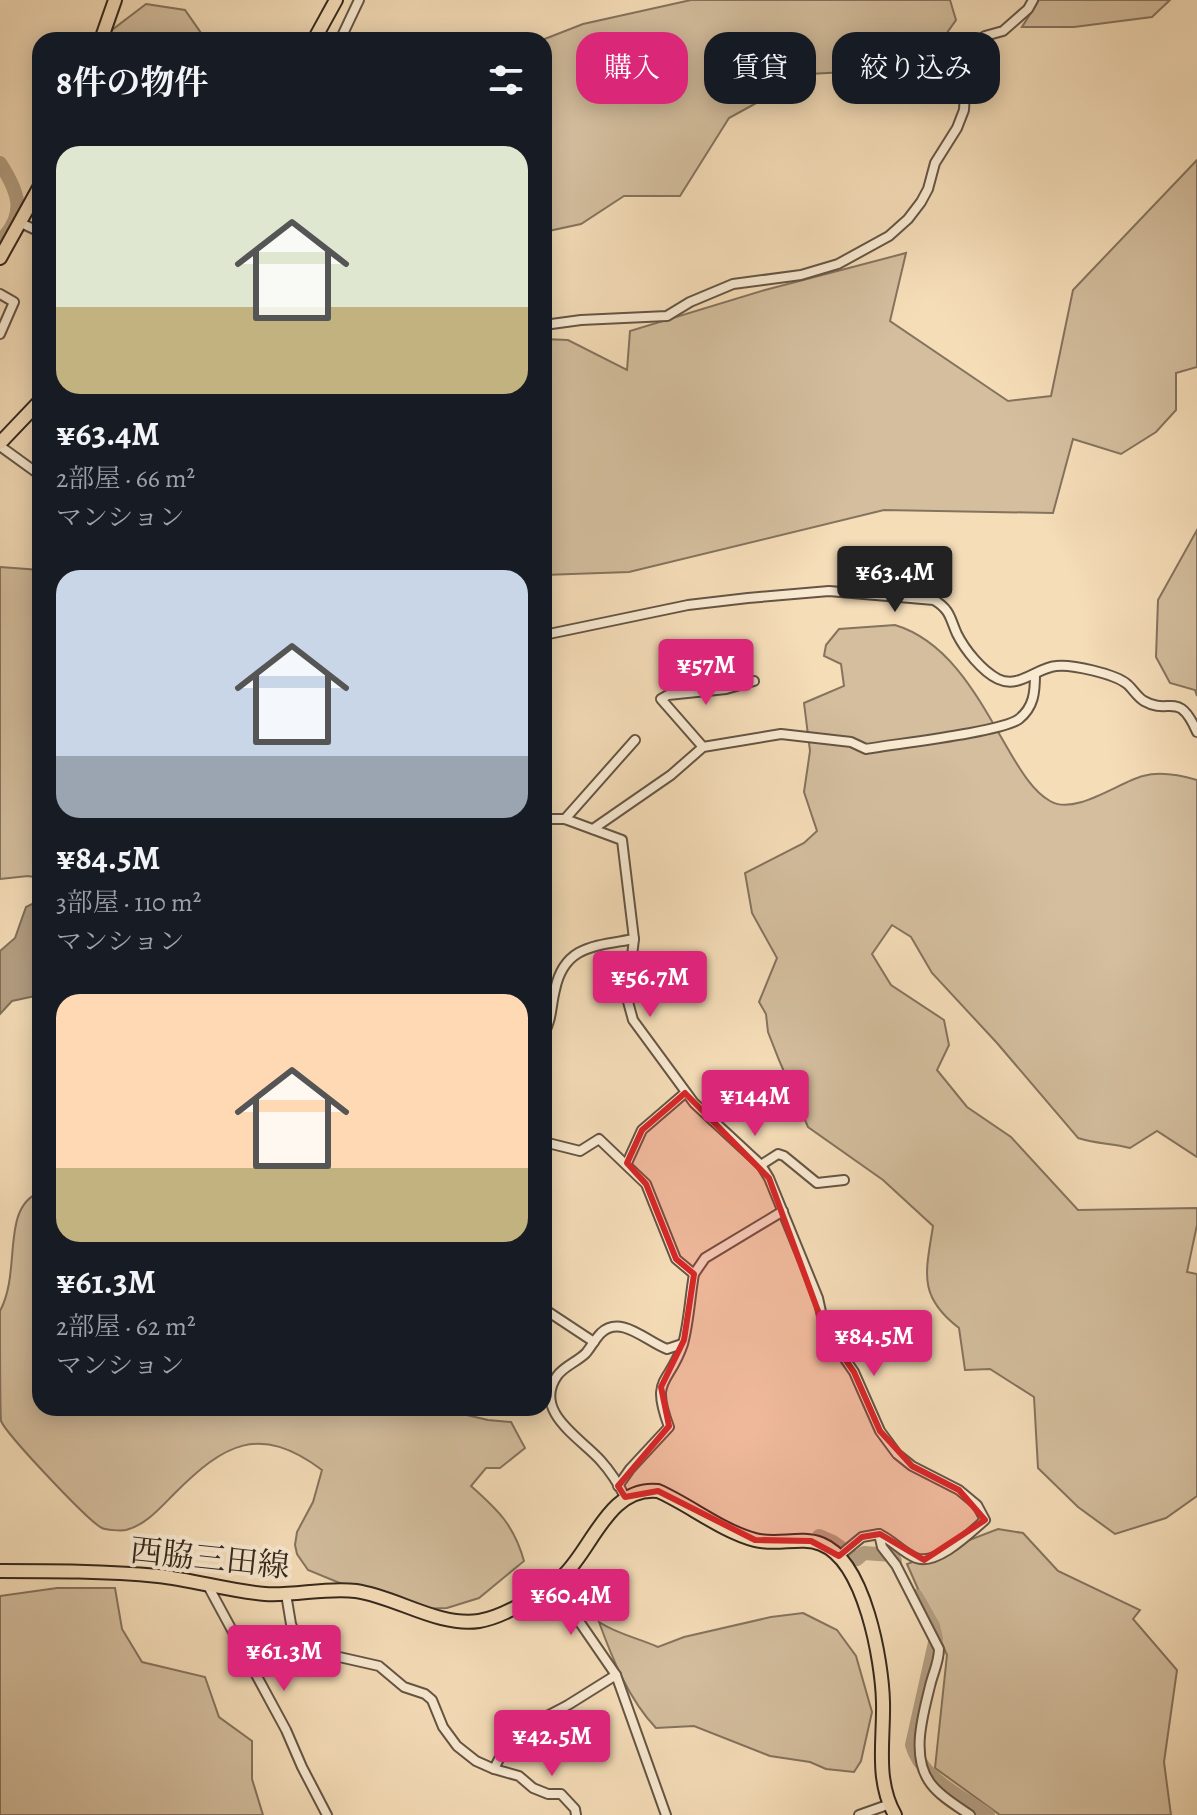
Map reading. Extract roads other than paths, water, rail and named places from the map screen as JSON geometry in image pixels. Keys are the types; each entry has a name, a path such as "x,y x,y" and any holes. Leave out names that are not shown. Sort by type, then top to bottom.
{"main road":[{"path":"104,32 115,0"},
{"path":"318,32 336,0"},
{"path":"0,258 32,202"},
{"path":"2,442 32,410"},
{"path":"622,1492 658,1491 755,1540 770,1543 811,1541 830,1548 839,1556 854,1580 878,1645 883,1700 883,1776 892,1809"},
{"name":"西脇三田線","path":"0,1571 141,1575 242,1591 286,1594 355,1591 441,1617 470,1622 493,1617 555,1583 576,1562 622,1492"}],"street":[{"path":"344,32 359,0"},
{"path":"552,324 667,316 690,302 733,284 801,275 838,264 889,236 921,202 935,163 957,128 964,110 967,57 972,48 985,36 1003,31 1028,9 1033,0"},
{"path":"21,223 32,228"},
{"path":"0,294 14,302 0,334"},
{"path":"2,442 32,468"},
{"path":"552,633 688,605 829,591 934,600 945,606 952,615 958,636 988,673 1009,683 1054,665 1072,666 1125,682 1142,700 1151,704 1174,705 1184,710 1197,732"},
{"path":"593,829 671,775 703,747 781,734 851,742 866,749 1009,725 1030,707 1035,694 1035,674"},
{"path":"703,747 661,699 668,695 726,689 754,681"},
{"path":"565,819 635,740"},
{"path":"552,819 565,819 622,840 634,939 628,1010 638,1031 685,1093 761,1165 818,1298 825,1330 854,1372 880,1431 897,1454 912,1466 959,1490 977,1505 985,1520 968,1536 934,1558 924,1560 913,1557 879,1534 862,1537 839,1556"},
{"path":"552,1007 555,987 569,958 587,948 634,939"},
{"path":"627,1163 642,1130 685,1093"},
{"path":"552,1144 580,1151 599,1139 627,1163 646,1184 676,1259 694,1274"},
{"path":"761,1165 778,1154 817,1183 844,1180"},
{"path":"622,1492 630,1469 669,1427 660,1402 661,1387 683,1344 694,1274 705,1258 783,1211"},
{"path":"552,1314 594,1342"},
{"path":"552,1387 557,1375 583,1355 610,1326 620,1325 667,1349 683,1344"},
{"path":"552,1405 565,1430 602,1462 622,1492"},
{"path":"879,1534 882,1547 896,1565 939,1649 919,1746 921,1767 939,1792 970,1815"},
{"path":"555,1583 616,1675 666,1815"},
{"path":"207,1584 286,1730 327,1815"},
{"path":"286,1594 291,1624 296,1636 306,1644 326,1654 379,1666 404,1687 425,1694 436,1707 443,1727 457,1746 494,1769 519,1776 533,1788 548,1794 561,1794 575,1809 576,1815"},
{"path":"494,1769 511,1735 616,1675"},
{"path":"859,1815 892,1809"}],"waterway":[{"path":"0,163 12,183 17,202 14,221 0,241"},
{"path":"819,1536 857,1559 864,1553 892,1555 895,1561"},
{"path":"916,1596 933,1626 936,1638 912,1745 917,1757 933,1777 988,1815"}]}
